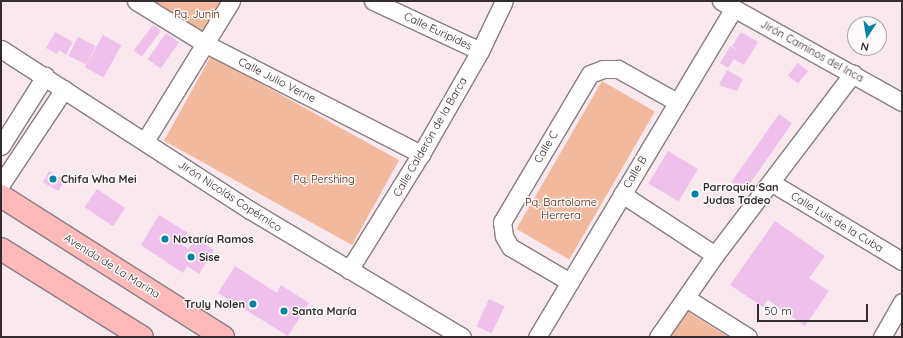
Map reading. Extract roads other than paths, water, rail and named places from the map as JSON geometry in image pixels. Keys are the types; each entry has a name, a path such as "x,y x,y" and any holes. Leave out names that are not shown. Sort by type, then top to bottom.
{"main road":[{"name":"Avenida de La Marina","path":"1,196 223,337"},
{"path":"1,249 142,337"}],"street":[{"name":"Calle Julio Verne","path":"136,1 206,44 421,154"},
{"path":"145,142 231,1"},
{"name":"Calle Euripides","path":"373,1 480,51"},
{"name":"Calle Calderón de la Barca","path":"349,270 421,154 480,51 504,1"},
{"name":"Jirón Caminos del Inca","path":"727,4 853,73 902,102"},
{"name":"Calle B","path":"537,337 677,102 727,4"},
{"name":"Jirón Nicolás Copérnico","path":"1,48 250,210 462,337"},
{"name":"Calle C","path":"570,282 510,247 504,236 502,222 590,74 603,69 618,69 677,102"},
{"path":"658,337 715,255 772,183 853,73"},
{"path":"1,146 45,76"},
{"path":"1,184 64,89"},
{"name":"Calle Luis de la Cuba","path":"772,183 902,261"},
{"path":"622,194 715,255"},
{"path":"686,298 748,337"},
{"path":"882,337 902,302"}],"place":[{"name":"Chifa Wha Mei","path":"53,179"},
{"name":"Parroquia San Judas Tadeo","path":"695,194"},
{"name":"Notaría Ramos","path":"165,239"},
{"name":"Sise","path":"191,257"},
{"name":"Truly Nolen","path":"253,304"},
{"name":"Santa María","path":"284,311"}],"park label":[{"name":"Pq. Junin","path":"197,14"},
{"name":"Pq. Pershing","path":"324,179"},
{"name":"Pq. Bartolome Herrera","path":"561,209"}]}
